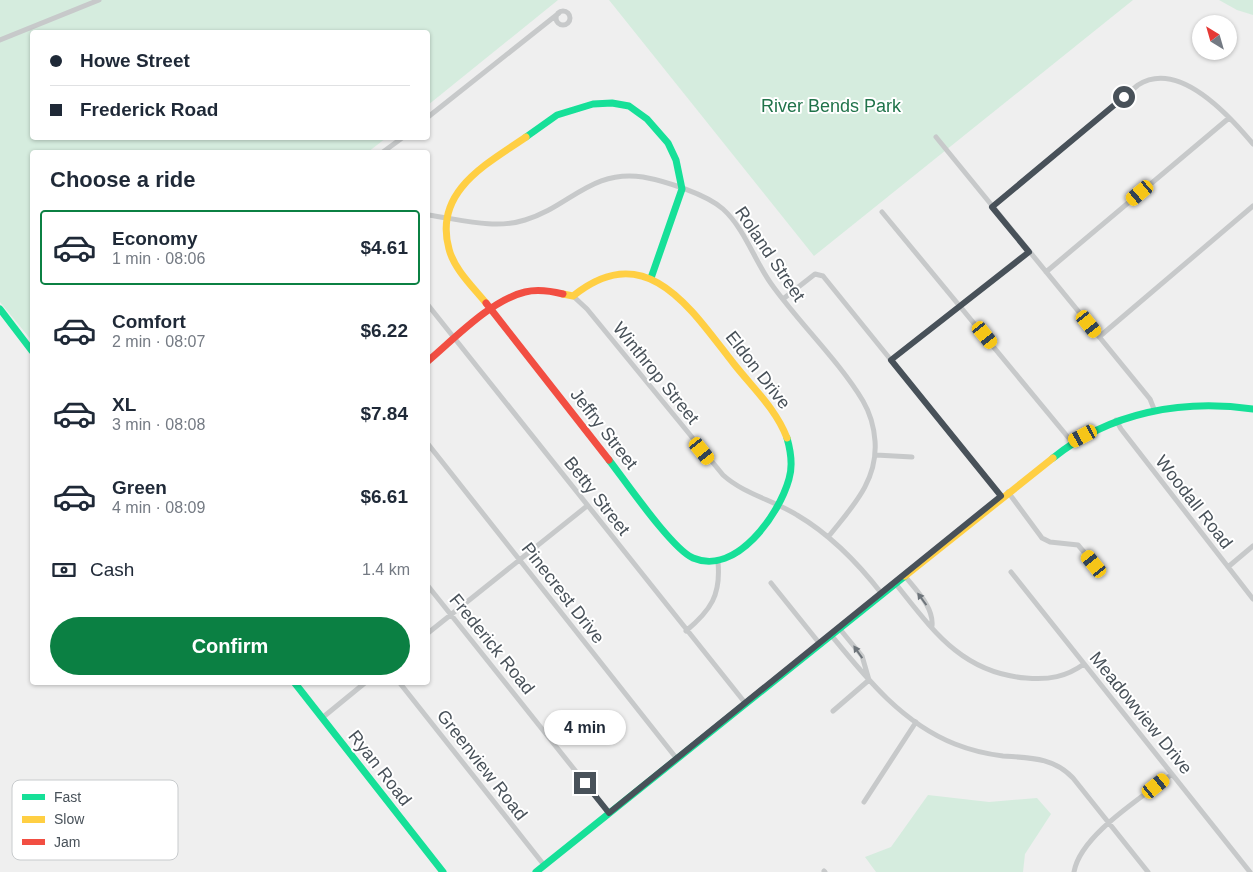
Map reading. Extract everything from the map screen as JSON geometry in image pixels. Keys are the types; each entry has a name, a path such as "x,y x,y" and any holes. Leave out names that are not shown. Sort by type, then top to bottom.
{"street":[{"path":"0,40 98,0"},
{"path":"430,115 558,13 565,12 570,16 568,23 560,24 550,20"},
{"path":"558,13 556,19 560,24"},
{"path":"992,207 1144,81 1160,77 1183,82 1229,118 1253,144"},
{"path":"448,218 459,189 474,173 550,118 569,110 593,104 622,104 636,110 647,119 673,152 682,189 651,278"},
{"path":"1046,272 1229,118"},
{"path":"936,137 1150,399 1154,409"},
{"path":"386,150 399,140"},
{"name":"Roland Street","path":"430,215 500,224 525,220 552,209 586,186 612,178 642,177 710,200 723,209 783,299 864,403 873,426 876,454 871,474 862,494 829,536"},
{"path":"1100,337 1253,206"},
{"path":"882,212 1072,442"},
{"name":"Jeffry Street","path":"448,218 447,235 452,257 491,310 678,548 693,559 718,562"},
{"path":"891,360 1029,252"},
{"name":"Eldon Drive","path":"573,296 580,289 606,276 626,273 651,278 671,289 685,302 780,422 789,448 791,469 786,490 778,504"},
{"path":"783,299 815,274 823,276 891,360 1046,541 1078,545 1102,573"},
{"path":"430,359 491,310 505,300 523,292 548,292 573,296"},
{"name":"Winthrop Street","path":"573,296 587,309 722,475 745,491 778,504 829,536 854,560 882,594"},
{"name":"Betty Street","path":"430,308 746,704"},
{"path":"0,309 30,348"},
{"path":"536,872 1004,494 1072,442 1116,420 1154,409 1214,404 1253,409"},
{"name":"Woodall Road","path":"1116,420 1120,429 1253,599"},
{"name":"Pinecrest Drive","path":"430,447 677,759"},
{"path":"876,454 912,457"},
{"path":"686,631 711,606 718,584 718,562 728,560 742,549 778,504"},
{"path":"430,631 587,506"},
{"path":"1228,567 1253,546"},
{"name":"Meadowview Drive","path":"1011,572 1250,872"},
{"path":"904,575 929,610 932,626"},
{"path":"771,583 820,644"},
{"path":"895,583 950,647 964,658 993,672 1006,676 1046,680 1067,675 1084,664"},
{"name":"Frederick Road","path":"430,589 609,813"},
{"path":"840,628 862,656 869,680"},
{"path":"831,635 894,706 944,739 978,752 1036,757 1053,763 1073,778 1148,872"},
{"path":"833,711 869,680"},
{"name":"Ryan Road","path":"296,685 443,872"},
{"path":"322,718 362,685"},
{"name":"Greenview Road","path":"401,685 544,865"},
{"path":"864,802 916,722"},
{"path":"1074,872 1078,858 1088,842 1172,774"}],"green space":[{"path":"0,0 558,0 430,103 430,30 30,30 30,140 383,140 371,150 30,150 30,339 0,302"},
{"name":"River Bends Park","path":"609,0 1133,0 814,256"},
{"path":"1219,0 1253,0 1253,15 1237,10"},
{"path":"928,795 989,802 1037,798 1051,814 1025,854 1023,872 876,872 865,857 891,847"}],"traffic: fast":[{"path":"526,137 557,115 593,104 612,103 629,106 647,119 668,143 676,160 682,189 651,278"},
{"path":"0,309 30,348"},
{"path":"1053,458 1075,442 1098,430 1148,412 1200,406 1253,409"},
{"path":"609,460 673,542 693,558 709,561 725,558 740,550 766,525 776,509 789,479 791,459 787,438"},
{"path":"536,872 905,576"},
{"path":"296,685 443,872"}],"traffic: slow":[{"path":"486,303 464,277 451,256 446,229 449,211 456,195 467,181 480,169 526,137"},
{"path":"563,294 573,296 599,280 623,274 645,277 666,288 684,303 702,323 764,399 777,418 787,438"},
{"path":"905,576 1053,458"}],"traffic: jam":[{"path":"430,359 474,321 512,296 534,291 549,291 563,294"},
{"path":"486,303 609,460"}],"route":[{"path":"585,783 609,813 1001,496 891,360 1029,252 992,207 1124,97"}]}
